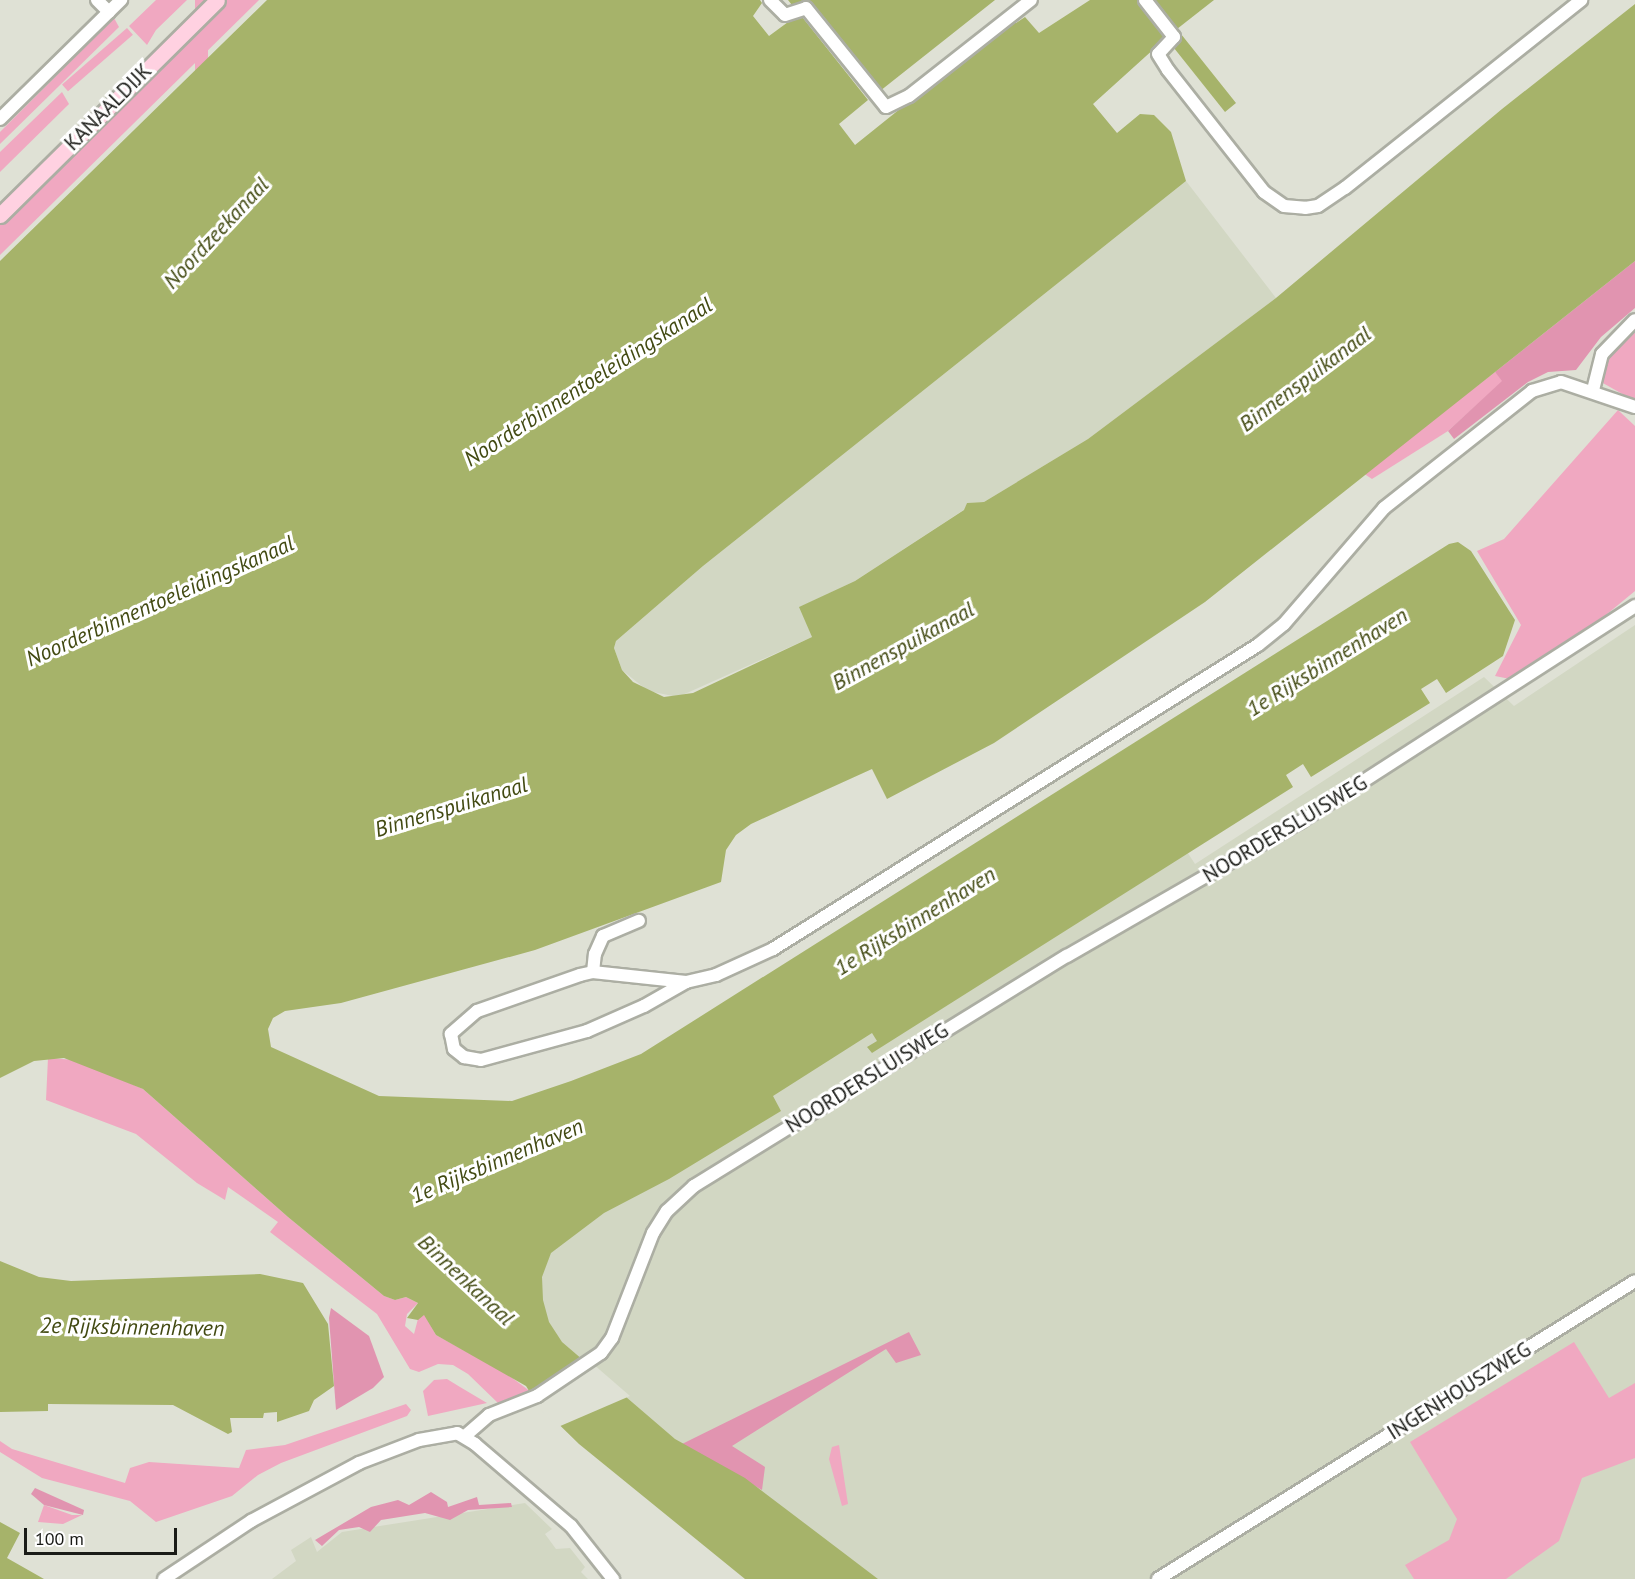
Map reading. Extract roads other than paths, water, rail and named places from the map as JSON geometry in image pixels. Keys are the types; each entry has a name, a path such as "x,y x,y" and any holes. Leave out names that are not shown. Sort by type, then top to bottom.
{"main road":[{"name":"KANAALDIJK","path":"0,215 217,0"}],"street":[{"path":"97,0 109,12"},
{"path":"0,119 122,0"},
{"path":"770,0 785,15 806,8 886,107 904,100 1031,0"},
{"path":"1145,0 1174,37 1158,58 1264,192 1292,208 1318,206 1333,197 1581,0"},
{"path":"1593,390 1602,354 1635,320"},
{"path":"686,982 594,972 477,1011 451,1034 454,1049 464,1057 480,1060 587,1030 644,1006 686,982 716,975 773,949 1258,645 1284,624 1384,508 1532,391 1561,382 1593,390 1635,407"},
{"name":"NOORDERSLUISWEG","path":"465,1436 489,1415 519,1405 593,1360 612,1338 653,1233 667,1211 694,1186 1028,980 1310,816 1634,606"},
{"path":"594,972 595,954 603,936 639,921"},
{"name":"INGENHOUSZWEG","path":"1158,1579 1635,1281"},
{"path":"165,1579 251,1521 359,1463 436,1436 465,1436 571,1526 613,1579"}],"water":[{"path":"267,0 760,0 762,3 753,16 769,36 799,14 788,0 995,0 880,91 812,4 799,13 868,100 839,124 855,145 1012,19 1016,23 1025,17 1039,33 1090,0 1214,0 1177,29 1236,103 1225,112 1166,38 1093,104 1117,133 1140,114 1154,115 1171,132 1186,181 703,566 616,641 614,648 622,670 633,682 664,697 693,693 812,637 799,607 855,581 964,510 967,503 984,502 1088,439 1276,298 1502,109 1635,4 1635,261 1205,602 994,743 887,799 872,769 751,824 736,835 726,850 721,882 535,950 341,1003 285,1011 273,1018 268,1029 271,1047 379,1096 512,1101 641,1054 1449,544 1458,542 1471,551 1515,620 1503,656 1446,693 1437,679 1421,689 1430,703 1311,777 1303,764 1286,775 1293,787 872,1053 867,1047 877,1041 872,1033 773,1096 781,1111 669,1179 604,1213 551,1253 542,1277 543,1300 549,1322 562,1342 675,1439 745,1478 878,1579 745,1579 579,1444 536,1402 526,1386 436,1335 424,1315 418,1320 407,1318 418,1303 406,1297 395,1300 384,1296 288,1217 143,1089 64,1058 34,1061 0,1078 0,261"},
{"name":"2e Rijksbinnenhaven","path":"0,1261 39,1277 71,1281 260,1274 303,1283 328,1324 334,1386 314,1400 309,1411 277,1422 277,1412 264,1413 263,1418 230,1418 232,1432 228,1434 173,1405 48,1404 48,1411 0,1412"},
{"path":"0,1522 20,1533 7,1558 44,1579 0,1579"}],"water label":[{"name":"Noordzeekanaal","path":"216,233"},
{"name":"Binnenspuikanaal","path":"1305,379"},
{"name":"Noorderbinnentoeleidingskanaal","path":"588,382"},
{"name":"Noorderbinnentoeleidingskanaal","path":"160,601"},
{"name":"Binnenspuikanaal","path":"903,646"},
{"name":"1e Rijksbinnenhaven","path":"1327,662"},
{"name":"Binnenspuikanaal","path":"451,807"},
{"name":"1e Rijksbinnenhaven","path":"915,921"},
{"name":"1e Rijksbinnenhaven","path":"497,1161"},
{"name":"Binnenkanaal","path":"466,1280"}]}
